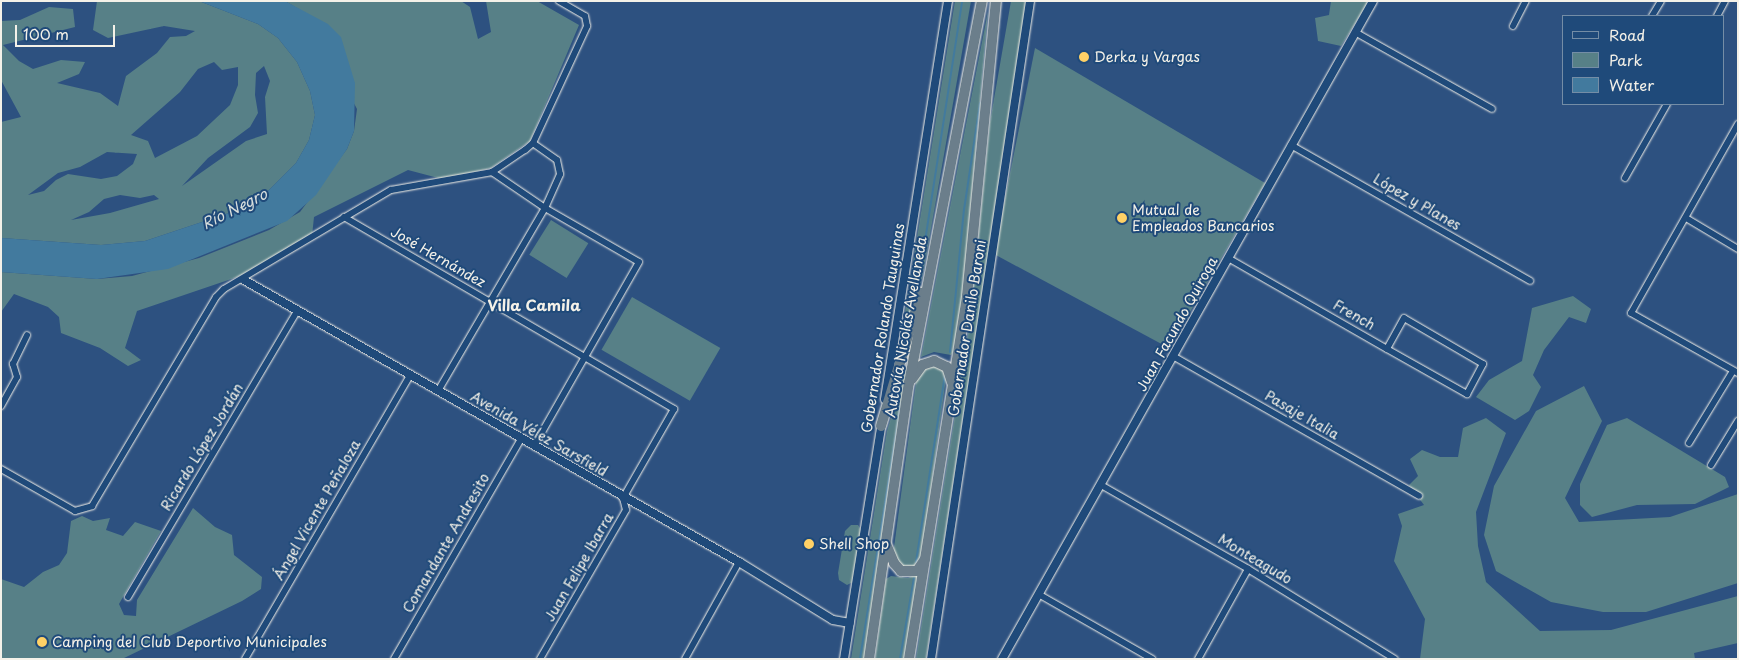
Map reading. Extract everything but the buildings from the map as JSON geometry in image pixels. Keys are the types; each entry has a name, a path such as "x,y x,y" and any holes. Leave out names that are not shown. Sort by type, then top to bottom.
{"highway":[{"path":"964,98 976,1"},
{"name":"Autovía Nicolás Avellaneda","path":"869,659 909,383 934,244 982,1"},
{"path":"909,659 928,552 967,296 996,1"},
{"path":"990,73 1003,1"},
{"path":"881,426 934,244"},
{"path":"909,383 922,365 938,361 949,370 953,393"},
{"path":"885,543 896,566 907,573 921,568 928,552"}],"street":[{"path":"1,469 74,511 92,506 216,296 390,190 492,172 533,142 587,26 585,16 559,1"},
{"name":"Gobernador Rolando Tauguinas","path":"844,659 948,1"},
{"name":"Gobernador Danilo Baroni","path":"931,659 1030,1"},
{"name":"Juan Facundo Quiroga","path":"1002,659 1040,595 1373,1"},
{"path":"1513,26 1526,1"},
{"path":"1653,15 1660,1"},
{"path":"1718,15 1725,1"},
{"path":"1355,32 1492,109"},
{"path":"1625,178 1666,105"},
{"path":"1689,443 1735,372 1630,313 1738,124"},
{"path":"438,391 545,208 560,174 557,160 533,142"},
{"name":"López y Planes","path":"1291,145 1530,281"},
{"path":"492,172 545,208 639,262 582,358 534,446"},
{"name":"José Hernández","path":"344,217 582,358 674,409"},
{"path":"1686,218 1738,249"},
{"name":"French","path":"1228,258 1387,349 1467,394 1484,364 1404,318 1387,349"},
{"name":"Avenida Vélez Sarsfield","path":"244,280 623,498 739,562 832,620 850,623"},
{"name":"Ricardo López Jordán","path":"128,597 297,311"},
{"path":"1,406 17,377 13,364 27,335"},
{"name":"Pasaje Italia","path":"1173,356 1419,496"},
{"name":"Ángel Vicente Peñaloza","path":"245,659 410,375"},
{"name":"Juan Felipe Ibarra","path":"540,659 626,510 623,498 674,409"},
{"path":"1711,465 1738,421"},
{"name":"Comandante Andresito","path":"394,659 521,439"},
{"name":"Monteagudo","path":"1101,485 1248,569 1395,659"},
{"path":"685,659 739,562"},
{"path":"1198,659 1248,569"},
{"path":"1040,595 1152,659"}],"green space":[{"path":"97,1 199,1 258,24 278,38 297,62 310,91 315,115 309,140 296,163 268,191 232,212 145,241 101,245 1,238 1,122 21,117 1,80 1,21 20,20 49,7 73,9 75,27 3,45 19,61 33,69 61,60 85,62 79,74 57,83 100,93 118,106 126,76 157,53 170,37 186,36 195,31 164,26 108,38 93,30","holes":["214,62 222,70 238,67 238,85 230,105 197,136 155,158 148,141 131,135 180,92 198,69","264,66 270,81 265,97 267,134 246,141 182,186 208,158 250,127 258,113 255,95 256,73","107,152 137,154 133,164 117,176 101,179 68,174 56,180 44,191 28,195 58,173 80,167","120,195 140,198 154,195 159,199 110,213 71,220 89,212 104,199"]},
{"path":"285,1 461,1 470,7 478,39 491,32 486,1 537,1 579,25 530,141 491,168 442,179 408,170 314,217 312,236 246,274 137,311 125,348 141,360 128,366 100,348 61,333 59,317 48,307 14,294 1,312 1,272 97,279 132,276 199,258 269,230 300,212 347,149 354,131 357,109 307,14"},
{"path":"955,1 971,1 923,274 891,400"},
{"path":"1011,1 1027,1 926,659 916,659 970,321 990,122"},
{"path":"1331,1 1369,1 1341,46 1318,41 1315,18 1329,15"},
{"path":"988,11 963,294 953,352 951,355 934,352 921,357"},
{"name":"Mutual de Empleados Bancarios","path":"1035,48 1265,183 1169,348 994,254"},
{"path":"551,220 588,243 567,278 529,255"},
{"path":"1573,296 1591,309 1586,323 1569,317 1544,350 1533,375 1541,387 1529,411 1515,420 1476,397 1489,380 1522,361 1532,308"},
{"path":"632,297 720,348 690,401 602,350"},
{"path":"912,348 865,659 851,659 887,431"},
{"path":"929,365 942,369 946,378 922,554 914,566 904,568 893,555 917,375"},
{"path":"1584,386 1602,421 1565,498 1579,522 1670,517 1738,494 1738,583 1646,612 1603,612 1551,602 1496,571 1484,535 1494,486 1536,411"},
{"path":"1486,418 1506,433 1476,512 1478,546 1486,582 1540,631 1611,630 1738,596 1738,643 1694,653 1695,659 1420,659 1425,619 1394,561 1402,526 1398,514 1424,505 1409,485 1418,476 1410,459 1422,450 1440,457 1458,457 1463,428"},
{"path":"1627,418 1725,477 1729,487 1695,504 1637,505 1592,517 1580,505 1580,484 1607,425"},
{"path":"193,508 215,527 232,535 234,555 262,577 261,589 242,601 122,659 1,659 1,579 24,587 43,572 59,565 67,553 71,521 82,516 93,521 110,518 106,530 123,536 135,522 161,531 119,604 124,615 136,616 137,600"},
{"path":"851,525 858,525 861,530 853,582 847,585 839,580 838,573 845,531"},
{"path":"919,573 904,659 875,659 886,579 891,576 908,578"}],"water":[{"path":"199,1 285,1 328,24 341,37 355,83 354,131 347,149 316,195 287,221 168,269 97,279 1,272 1,238 101,245 145,241 232,212 268,191 296,163 309,140 315,115 310,91 297,62 278,38 258,24"}],"waterway":[{"path":"914,291 919,280 962,1"},
{"path":"950,352 964,210 980,103"},
{"path":"916,562 945,375"},
{"path":"860,659 901,403"},
{"path":"900,659 914,578"}],"place":[{"name":"Derka y Vargas","path":"1084,57"},
{"name":"Mutual de Empleados Bancarios","path":"1122,218"},
{"name":"Shell Shop","path":"809,544"},
{"name":"Camping del Club Deportivo Municipales","path":"42,642"}],"district":[{"name":"Villa Camila","path":"534,305"}],"water label":[{"name":"Río Negro","path":"234,208"}]}
